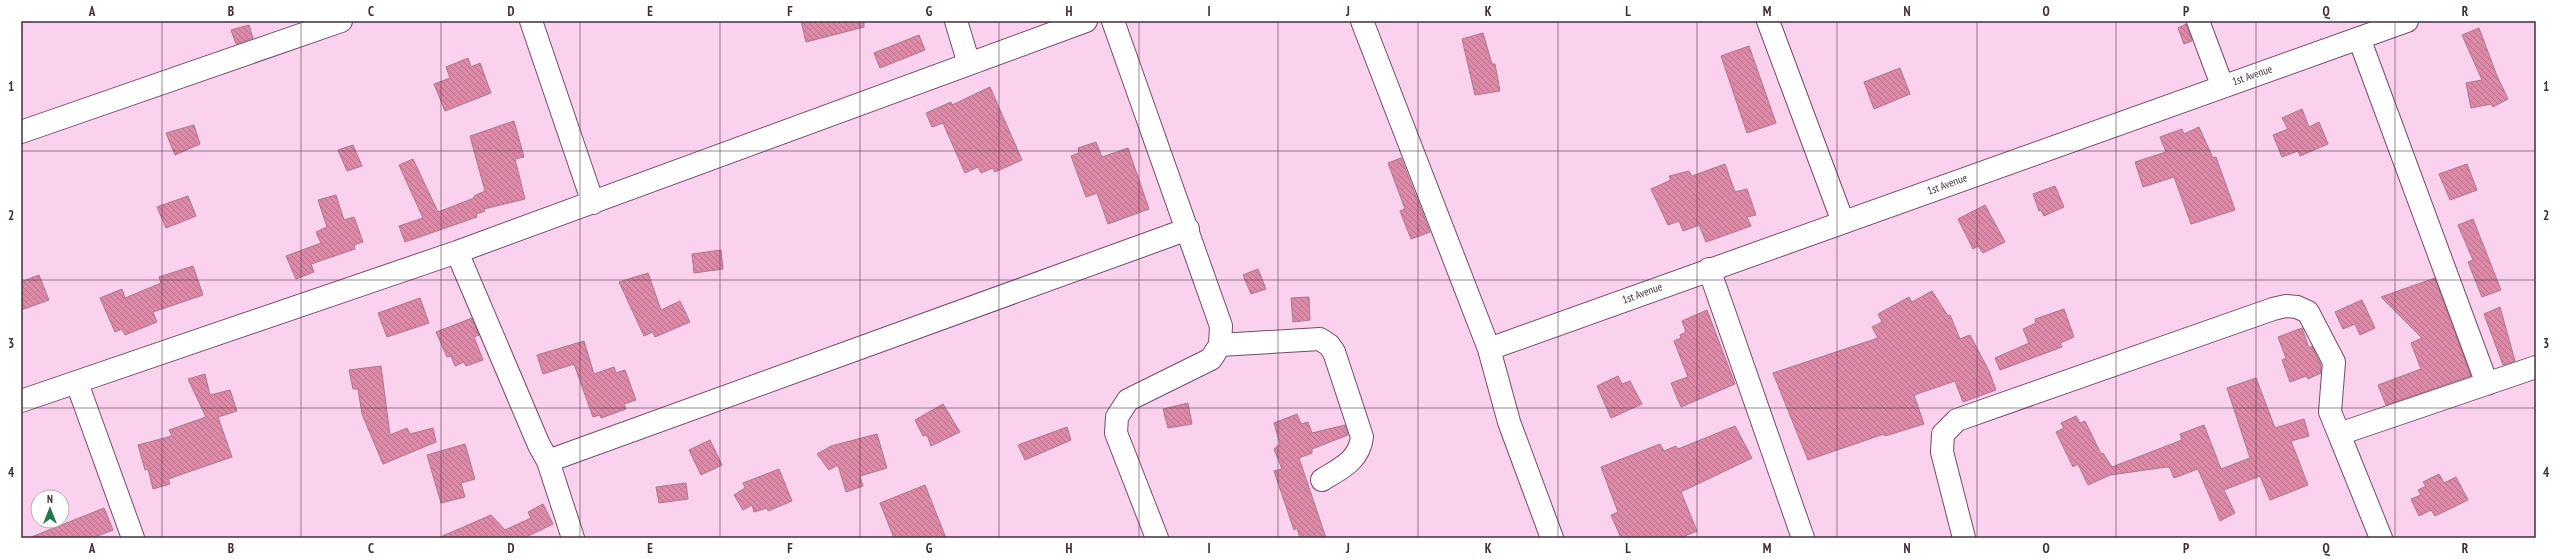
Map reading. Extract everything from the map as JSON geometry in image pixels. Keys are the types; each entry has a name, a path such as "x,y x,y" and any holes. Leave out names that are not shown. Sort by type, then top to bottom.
{"street":[{"path":"21,132 341,21"},
{"path":"531,21 593,203"},
{"path":"956,21 969,64"},
{"path":"21,401 457,252 1086,21"},
{"path":"1113,21 1222,326 1220,345 1211,359 1128,400 1117,416 1116,433 1157,538"},
{"path":"1362,21 1489,349 1509,422 1552,538"},
{"path":"1768,21 1842,222"},
{"path":"2198,21 2222,85"},
{"name":"1st Avenue","path":"1489,349 2222,85 2407,21"},
{"path":"2359,38 2487,384"},
{"path":"548,461 1188,229"},
{"path":"457,252 539,445 548,461 573,538"},
{"path":"1709,269 1803,538"},
{"path":"1964,538 1942,452 1943,434 1957,420 2273,309 2286,306 2297,307 2308,312 2334,362 2330,412 2381,538"},
{"path":"1220,345 1320,339 1329,345 1334,352 1362,437 1360,450 1346,466 1322,480"},
{"path":"2339,434 2536,367"},
{"path":"77,383 132,538"}],"building":[{"path":"801,21 864,21 864,27 806,42"},
{"path":"2186,24 2192,41 2184,44 2178,28"},
{"path":"249,25 253,38 236,44 231,30"},
{"path":"2479,28 2497,76 2508,99 2493,107 2491,104 2471,108 2466,83 2482,80 2462,35"},
{"path":"1483,33 1492,64 1495,64 1500,91 1475,95 1462,39"},
{"path":"919,35 925,50 880,68 874,53"},
{"path":"1749,46 1776,123 1747,133 1721,56"},
{"path":"468,58 471,67 480,63 491,93 445,111 434,84 450,78 446,67"},
{"path":"1900,68 1910,94 1874,109 1864,82"},
{"path":"990,87 1022,160 995,172 993,168 981,173 978,167 965,173 943,123 932,127 926,113 951,102 952,105"},
{"path":"2302,109 2309,127 2319,122 2328,144 2300,156 2298,151 2282,157 2273,135 2288,129 2282,118"},
{"path":"514,121 524,157 515,159 525,199 484,209 485,211 476,214 477,217 405,242 399,226 423,218 399,165 413,159 438,212 474,198 474,196 485,191 470,136"},
{"path":"194,125 200,144 175,155 166,133"},
{"path":"2199,127 2213,158 2216,157 2235,210 2191,224 2174,177 2143,187 2135,162 2166,152 2160,137 2182,129 2184,134"},
{"path":"1096,142 1102,157 1128,148 1149,209 1108,224 1097,193 1086,197 1071,156 1079,153 1078,148"},
{"path":"353,145 362,166 347,171 338,150"},
{"path":"1401,158 1430,232 1411,239 1400,211 1405,209 1388,163"},
{"path":"1725,164 1735,192 1747,189 1756,215 1747,217 1751,226 1706,242 1699,225 1683,231 1679,221 1668,225 1651,189 1671,180 1669,176 1689,171 1692,176"},
{"path":"2467,164 2477,190 2450,200 2439,174"},
{"path":"2055,186 2064,207 2044,216 2041,210 2039,211 2033,194"},
{"path":"336,195 344,220 354,217 363,242 354,245 355,249 311,264 314,272 296,279 286,256 321,243 316,232 327,227 318,200"},
{"path":"188,196 196,216 166,228 157,207"},
{"path":"1985,205 2005,242 1983,253 1978,246 1973,249 1958,219"},
{"path":"2473,219 2501,290 2482,297 2468,262 2473,260 2458,225"},
{"path":"721,250 723,269 694,273 692,254"},
{"path":"193,266 203,295 153,312 157,322 125,335 122,329 115,332 100,298 122,289 125,298 161,283 159,277"},
{"path":"1258,269 1266,289 1251,294 1243,275"},
{"path":"648,273 661,310 680,301 690,322 655,337 653,332 644,336 619,282"},
{"path":"39,275 49,300 21,310 21,282"},
{"path":"2435,278 2471,376 2386,405 2378,385 2421,369 2411,343 2422,338 2381,297"},
{"path":"1932,291 1948,316 1950,315 1960,339 1970,335 1989,371 1996,390 1963,402 1955,381 1914,395 1924,424 1885,436 1884,434 1808,460 1773,373 1878,338 1872,327 1882,322 1878,314 1909,297 1912,302"},
{"path":"1309,297 1310,320 1293,322 1291,298"},
{"path":"420,298 429,323 387,337 378,313"},
{"path":"2362,300 2375,328 2360,335 2355,324 2343,329 2335,312"},
{"path":"2500,307 2515,361 2503,365 2484,314"},
{"path":"2064,309 2074,337 2060,343 2062,347 2000,370 1995,358 2029,343 2023,329 2036,323 2035,319"},
{"path":"1707,310 1735,384 1681,407 1671,383 1688,377 1674,341 1681,338 1680,335 1686,332 1682,321"},
{"path":"472,318 479,335 474,337 483,360 466,366 464,362 455,366 451,356 447,357 436,332"},
{"path":"2302,328 2309,348 2312,346 2321,365 2321,373 2308,379 2306,376 2290,382 2282,360 2286,358 2278,337"},
{"path":"584,341 594,374 614,367 616,373 625,370 636,400 624,404 626,409 601,418 600,415 593,417 574,364 543,374 537,355"},
{"path":"381,366 390,435 407,428 410,434 433,428 436,442 383,464 362,414 358,389 353,389 349,370"},
{"path":"205,374 210,395 230,390 237,411 218,417 232,457 168,479 170,484 153,489 148,469 145,470 138,445 172,436 169,430 206,417 188,379"},
{"path":"1618,376 1622,384 1630,381 1642,404 1611,418 1597,386"},
{"path":"2256,378 2275,428 2304,419 2309,436 2291,441 2308,485 2270,500 2260,476 2224,490 2235,513 2220,521 2198,469 2174,478 2170,468 2167,467 2110,475 2088,485 2078,464 2073,467 2056,432 2064,428 2061,423 2076,416 2080,423 2085,421 2101,454 2103,453 2112,467 2182,440 2180,434 2204,425 2221,469 2250,458 2227,388"},
{"path":"1188,403 1192,424 1168,428 1163,409"},
{"path":"943,404 960,432 931,446 927,435 923,436 915,420"},
{"path":"1297,414 1301,424 1308,422 1312,433 1345,425 1348,435 1312,449 1312,453 1299,458 1326,538 1300,538 1297,528 1294,530 1274,471 1282,469 1274,449 1280,444 1274,423"},
{"path":"1735,426 1752,458 1681,492 1697,531 1680,538 1621,538 1611,515 1618,512 1601,467 1660,444 1664,451 1676,446 1678,449"},
{"path":"1067,427 1071,440 1025,460 1018,445"},
{"path":"877,434 887,468 860,476 863,486 846,492 838,465 829,470 817,454 831,446"},
{"path":"710,440 722,465 701,475 689,450"},
{"path":"465,444 475,479 461,483 465,497 441,503 427,455"},
{"path":"779,469 792,501 768,511 767,508 754,512 752,505 743,510 734,495 745,488 743,483"},
{"path":"2439,474 2444,483 2456,477 2468,500 2435,516 2431,510 2419,516 2411,499 2421,495 2418,490 2426,486 2423,482"},
{"path":"686,483 688,499 659,503 656,487"},
{"path":"925,485 946,538 894,538 880,503"},
{"path":"543,504 553,524 524,538 438,538 491,515 505,530 531,518 528,512"},
{"path":"104,508 113,530 92,538 29,538 52,529 70,529 70,522"}]}
